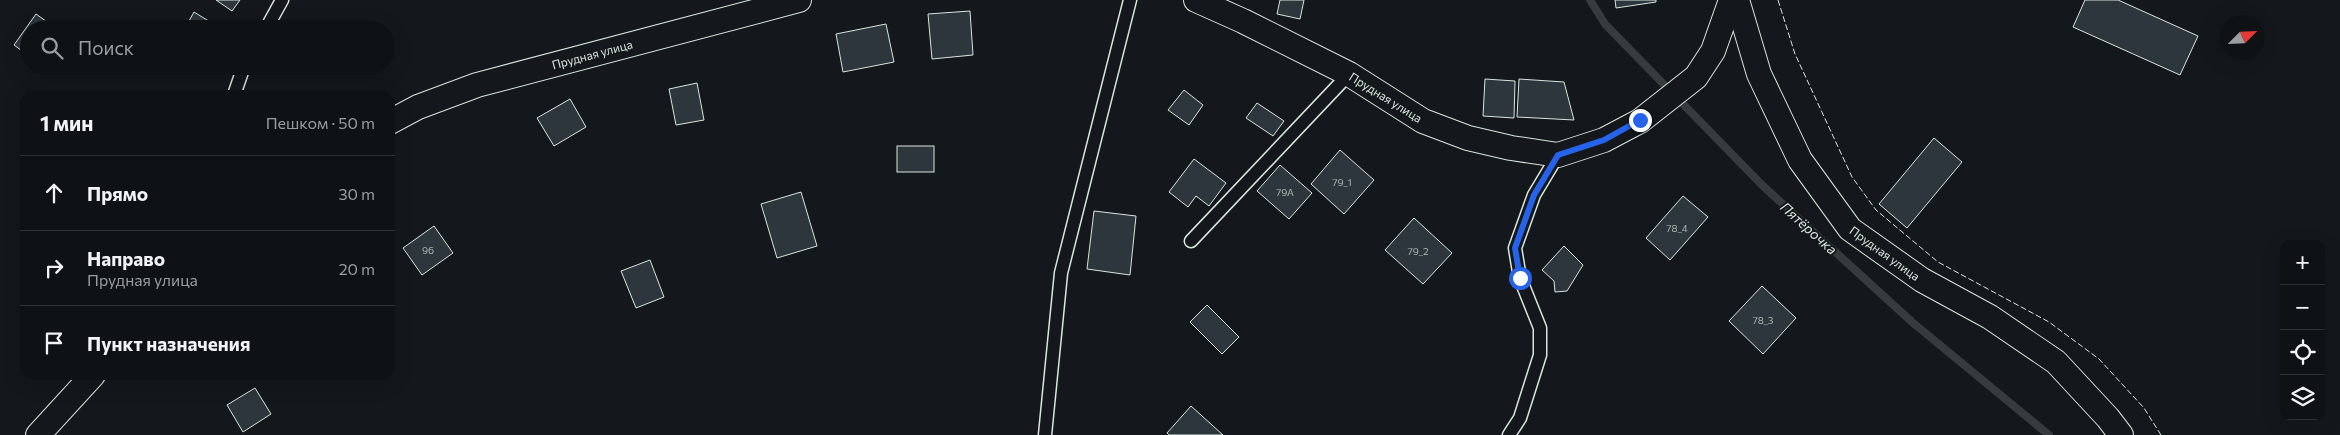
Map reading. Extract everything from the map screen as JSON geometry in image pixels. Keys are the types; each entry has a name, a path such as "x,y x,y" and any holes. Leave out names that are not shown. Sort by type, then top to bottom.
{"street":[{"name":"Прудная улица","path":"395,119 418,107 477,85 799,0"},
{"name":"Прудная улица","path":"1196,0 1243,21 1349,74 1423,121 1468,138 1511,148 1558,155 1604,140 1640,120 1696,77 1713,51 1731,0"},
{"name":"Прудная улица","path":"1737,0 1759,74 1800,160 1850,229 1922,280 1990,317 2056,362 2108,418 2121,435"},
{"path":"38,435 88,380"}],"lane":[{"path":"271,20 282,0"},
{"path":"1045,435 1061,273 1130,0"},
{"path":"1190,241 1349,74"},
{"path":"236,90 241,75"},
{"path":"1509,435 1520,418 1540,355 1540,328 1520,278 1515,248 1534,195 1558,155"}],"building":[{"path":"216,0 240,0 232,11"},
{"path":"1280,0 1304,0 1300,19 1277,14"},
{"path":"1615,0 1656,0 1656,2 1616,8"},
{"path":"2085,0 2118,0 2198,36 2180,75 2073,27"},
{"path":"970,11 973,55 932,59 928,14"},
{"path":"194,12 207,20 190,20"},
{"path":"36,14 44,20 32,20"},
{"path":"886,24 894,62 843,72 836,34"},
{"path":"20,37 20,49 14,45"},
{"path":"1485,79 1515,81 1514,118 1483,116"},
{"path":"1519,79 1564,82 1574,120 1517,117"},
{"path":"697,83 704,120 676,125 669,89"},
{"path":"1184,90 1203,105 1189,125 1168,110"},
{"path":"570,99 586,127 554,146 537,118"},
{"path":"1257,103 1284,121 1273,136 1246,118"},
{"path":"1934,138 1962,162 1907,228 1879,204"},
{"path":"897,146 934,146 934,172 897,172"},
{"path":"1340,150 1374,180 1344,214 1311,184"},
{"path":"1194,159 1226,183 1209,206 1196,196 1188,207 1169,192"},
{"path":"1280,165 1312,193 1289,219 1257,191"},
{"path":"801,192 817,246 777,258 761,204"},
{"path":"1683,196 1708,217 1670,260 1646,238"},
{"path":"1094,211 1136,216 1130,275 1087,269"},
{"path":"1414,218 1452,253 1423,284 1385,250"},
{"path":"434,226 453,253 422,275 403,248"},
{"path":"1564,246 1583,265 1567,291 1555,292 1554,281 1542,270"},
{"path":"650,260 664,297 636,308 621,271"},
{"path":"1762,286 1796,318 1763,354 1729,321"},
{"path":"1207,305 1239,337 1222,354 1190,322"},
{"path":"255,388 271,414 243,432 227,405"},
{"path":"1191,406 1223,435 1169,435 1167,433"}],"waterway":[{"name":"Пятёрочка","path":"1590,0 1605,24 1763,186 1912,322 2049,435"}],"fence":[{"path":"1778,0 1795,54 1852,177 1876,210 1938,262 2049,322 2099,359 2144,408 2161,435"}],"route":[{"path":"1520,278 1515,248 1534,195 1558,155 1604,140 1640,120"}]}
